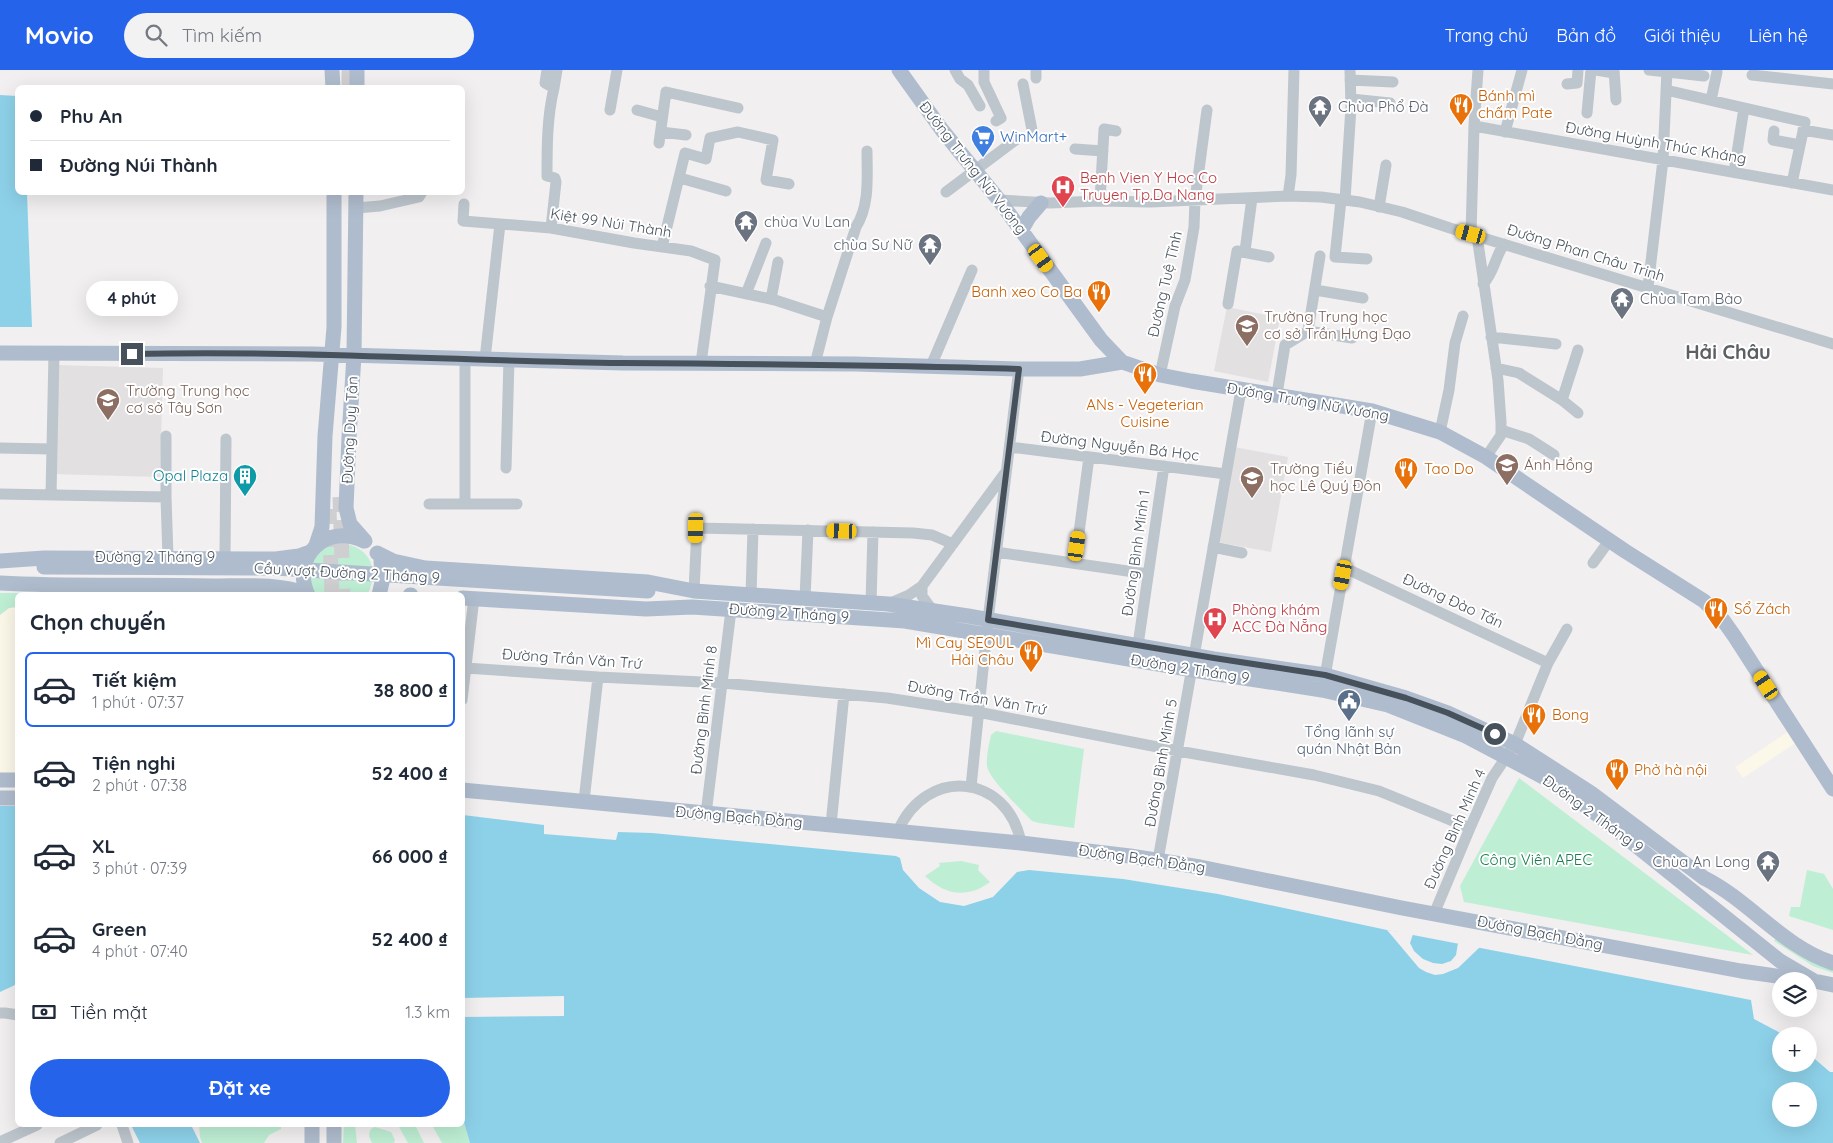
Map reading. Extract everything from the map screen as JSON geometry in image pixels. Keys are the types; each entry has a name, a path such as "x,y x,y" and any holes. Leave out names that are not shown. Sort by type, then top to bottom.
{"main road":[{"path":"332,70 333,85"},
{"path":"357,70 357,85"},
{"name":"Đường Trưng Nữ Vương","path":"899,70 942,130 1000,200 1101,340 1122,362 1160,375 1372,411 1440,432 1486,458 1609,541 1704,601 1723,620 1833,789"},
{"name":"Đường Duy Tân","path":"306,592 303,568 322,527 324,453 334,327 334,195"},
{"name":"Đường Duy Tân","path":"356,195 354,355 348,453 347,516 354,530 377,553"},
{"path":"1021,231 1029,217 1042,203"},
{"path":"0,353 354,355 1019,369 1080,369 1122,362"},
{"path":"324,453 348,453"},
{"name":"Đường 2 Tháng 9","path":"0,562 44,558 168,557 276,559 299,556 331,537 340,535 348,535 365,541"},
{"path":"377,553 381,561 383,578 379,592"},
{"name":"Đường 2 Tháng 9","path":"377,553 393,561 425,568 648,582 694,591 888,604 933,611 987,627 1193,663 1324,682 1406,698 1448,713 1515,744 1591,794 1704,878 1720,886 1770,926 1809,952 1833,963"},
{"name":"Cầu vượt Đường 2 Tháng 9","path":"0,562 44,572 274,577 647,596 694,591"},
{"name":"Cầu vượt Đường 2 Tháng 9","path":"0,583 44,572"},
{"name":"Đường 2 Tháng 9","path":"0,583 44,586 168,585 273,587 302,592"},
{"name":"Cầu vượt Đường 2 Tháng 9","path":"647,596 692,607"},
{"name":"Đường 2 Tháng 9","path":"468,598 646,609 692,607 987,627 1138,645 1193,663"},
{"name":"Đường 2 Tháng 9","path":"1324,682 1466,736 1549,780 1599,816 1757,943 1798,972"},
{"path":"0,780 15,780"},
{"name":"Đường Bạch Đằng","path":"465,790 1021,843 1158,860 1434,914 1772,975"},
{"path":"0,798 15,798"},
{"path":"1757,943 1770,926"},
{"name":"Đường 2 Tháng 9","path":"1817,982 1833,985"},
{"path":"312,1127 312,1143"},
{"path":"334,1127 334,1143"}],"street":[{"path":"547,70 545,83 554,88"},
{"path":"551,228 556,182 555,178 547,176 547,148 549,114 557,70"},
{"path":"610,110 617,70"},
{"path":"956,70 960,79 968,85 980,106"},
{"path":"984,70 984,82 1001,118 996,121"},
{"path":"1288,196 1291,174 1294,70"},
{"path":"1478,70 1474,126 1474,235 1496,368 1501,430 1486,458"},
{"path":"1506,132 1522,70"},
{"path":"1526,70 1534,70"},
{"path":"1566,84 1577,83 1578,70"},
{"path":"1587,113 1591,70"},
{"path":"1596,70 1614,72 1616,100"},
{"path":"1649,70 1704,76"},
{"path":"1648,287 1663,160 1667,71"},
{"path":"1711,100 1717,72"},
{"path":"1367,259 1335,257 1343,200 1351,99 1350,75 1393,82"},
{"path":"1752,75 1833,84"},
{"path":"1023,84 1032,130"},
{"path":"1666,90 1805,122 1792,183"},
{"path":"686,135 660,137 666,92 738,108"},
{"path":"1351,99 1390,103"},
{"path":"1734,172 1744,108"},
{"path":"637,110 662,118"},
{"name":"Đường Tuệ Tĩnh","path":"1160,375 1175,306 1185,280 1194,227 1195,200 1207,110"},
{"name":"Đường Huỳnh Thúc Kháng","path":"1474,126 1833,190"},
{"path":"1100,200 1104,129 1116,131"},
{"path":"1803,130 1833,135"},
{"path":"1774,131 1773,140 1800,145"},
{"path":"662,247 685,153 706,159 710,138 738,132 773,140 766,180 789,184"},
{"path":"946,192 1017,139"},
{"path":"1075,149 1103,151"},
{"path":"815,364 856,227 861,219 866,200 867,151"},
{"path":"1379,207 1386,165"},
{"path":"680,178 726,191"},
{"path":"356,208 395,203 419,197 420,195"},
{"name":"Đường Phan Châu Trinh","path":"1000,200 1042,203 1100,200 1150,202 1288,196 1343,200 1402,212 1833,344"},
{"path":"1245,251 1252,198"},
{"name":"Kiệt 99 Núi Thành","path":"464,204 463,221 551,228 691,251 715,260 710,286"},
{"path":"485,359 500,224"},
{"path":"746,294 766,243"},
{"path":"1483,284 1490,276 1496,257 1504,244"},
{"path":"1228,304 1237,250 1269,257"},
{"path":"1308,331 1320,256"},
{"path":"771,299 778,262"},
{"path":"931,366 972,270"},
{"path":"700,363 710,286 771,299 828,318"},
{"path":"1315,290 1363,298"},
{"path":"1440,432 1449,390 1455,343 1463,316"},
{"path":"1277,394 1286,345 1308,331 1352,338"},
{"path":"1491,337 1556,344"},
{"path":"1562,400 1578,350"},
{"path":"51,495 54,353"},
{"path":"464,504 465,358"},
{"path":"506,468 509,359"},
{"path":"1496,368 1519,373 1562,400 1578,413"},
{"path":"971,788 987,627 1019,369"},
{"name":"Đường Bình Minh 5","path":"1158,860 1241,390"},
{"path":"1324,682 1372,411"},
{"path":"1501,430 1529,439 1554,455"},
{"path":"166,436 168,557"},
{"path":"225,558 226,439"},
{"name":"Đường Nguyễn Bá Học","path":"1010,447 1226,474"},
{"path":"0,448 51,449"},
{"path":"1074,563 1089,456"},
{"name":"Đường Bình Minh 1","path":"1138,645 1164,466"},
{"path":"888,604 909,595 922,586 1006,472"},
{"path":"0,494 166,497"},
{"path":"429,504 517,504"},
{"path":"694,591 696,528 932,535 953,544"},
{"path":"751,595 753,529"},
{"name":"Đường 2 Tháng 9","path":"805,599 808,530"},
{"path":"871,603 873,532"},
{"path":"1593,563 1609,541"},
{"path":"1213,548 1242,553"},
{"path":"996,552 1148,574"},
{"name":"Đường Đào Tấn","path":"1344,568 1548,663"},
{"path":"922,586 922,596 933,611"},
{"path":"465,676 468,598"},
{"name":"Đường Bình Minh 8","path":"706,814 731,610"},
{"name":"Đường Bình Minh 4","path":"1434,914 1492,778 1515,744 1548,663 1567,629"},
{"name":"Đường Trần Văn Trứ","path":"466,668 722,683 887,698 978,712 1314,775 1379,791 1470,828"},
{"path":"584,801 598,677"},
{"path":"830,825 844,694"},
{"path":"898,831 911,808 932,792 951,787 971,788 987,793 1001,803 1015,821 1021,843"},
{"path":"0,1014 15,1015"},
{"path":"2,1140 32,1127"},
{"path":"60,1143 93,1127"},
{"path":"123,1127 128,1143"}],"shaded area":[{"name":"Trường Trung học cơ sở Trần Hưng Đạo","path":"1227,307 1280,318 1268,382 1214,371"},
{"name":"Trường Trung học cơ sở Tây Sơn","path":"56,365 163,368 160,477 52,474"},
{"name":"Trường Tiểu học Lê Quý Đôn","path":"1234,447 1288,457 1271,552 1217,542"},
{"path":"0,594 15,594 15,782 0,782"},
{"path":"1789,731 1797,742 1743,778 1735,767"}],"green space":[{"path":"338,543 349,545 358,548 364,553 372,567 373,576 368,592 313,592 310,583 310,564 317,554"},
{"path":"0,593 15,593 15,607 9,608 0,615"},
{"path":"996,731 1084,749 1074,828 1032,821 993,779 987,766 987,754 991,735"},
{"name":"Công Viên APEC","path":"1519,778 1753,955 1464,902 1460,886"},
{"path":"961,861 979,865 978,870 990,882 973,891 956,893 940,887 925,876 940,866 939,863"},
{"path":"1807,870 1824,874 1833,889 1833,930 1789,916 1791,907 1800,907"},
{"path":"1776,939 1833,969 1833,973 1813,966 1774,941"},
{"path":"465,1126 470,1143 442,1143 433,1127"},
{"path":"199,1127 281,1127 281,1129 269,1135 264,1143 202,1143"},
{"path":"344,1127 355,1127 357,1143 343,1143"},
{"path":"375,1127 391,1132 395,1140 394,1143 372,1143 369,1133"},
{"path":"399,1127 416,1127 424,1143 408,1143"}],"water":[{"path":"0,95 15,96 15,195 27,195 32,327 0,327"},
{"path":"0,806 15,806 15,985 0,992"},
{"path":"465,815 544,825 544,834 616,840 618,832 652,833 896,856 900,858 903,870 919,888 940,902 964,906 993,897 1017,872 1029,870 1123,879 1218,894 1387,930 1751,1000 1754,1019 1772,1029 1772,1072 1817,1072 1817,1061 1830,1072 1833,1072 1833,1143 470,1143 465,1126 465,1017 564,1016 564,996 465,998"},
{"path":"132,1127 192,1127 200,1143 140,1143"}],"pier":[{"path":"1387,930 1413,934 1410,943 1414,951 1423,959 1433,963 1442,964 1451,961 1456,955 1458,943 1480,947 1458,968 1435,975 1419,968"}],"tunnel":[{"path":"349,70 349,85"},
{"path":"340,497 343,592"},
{"path":"329,509 332,592"}],"place":[{"name":"Bánh mì chấm Pate","path":"1461,126"},
{"name":"Chùa Phổ Đà","path":"1320,128"},
{"name":"WinMart+","path":"983,158"},
{"name":"Benh Vien Y Hoc Co Truyen Tp.Da Nang","path":"1063,208"},
{"name":"chùa Vu Lan","path":"746,243"},
{"name":"chùa Sư Nữ","path":"930,266"},
{"name":"Banh xeo Co Ba","path":"1099,313"},
{"name":"Chùa Tam Bảo","path":"1622,320"},
{"name":"Trường Trung học cơ sở Trần Hưng Đạo","path":"1247,347"},
{"name":"ANs - Vegeterian Cuisine","path":"1145,395"},
{"name":"Trường Trung học cơ sở Tây Sơn","path":"108,421"},
{"name":"Ánh Hồng","path":"1507,486"},
{"name":"Tao Do","path":"1406,490"},
{"name":"Opal Plaza","path":"245,497"},
{"name":"Trường Tiểu học Lê Quý Đôn","path":"1252,499"},
{"name":"Sổ Zách","path":"1716,630"},
{"name":"Phòng khám ACC Đà Nẵng","path":"1215,640"},
{"name":"Mì Cay SEOUL Hải Châu","path":"1031,673"},
{"name":"Tổng lãnh sự quán Nhật Bản","path":"1349,722"},
{"name":"Bong","path":"1534,736"},
{"name":"Phở hà nội","path":"1617,791"},
{"name":"Chùa An Long","path":"1768,883"}],"district":[{"name":"Hải Châu","path":"1728,352"}],"route":[{"path":"132,354 312,354 623,363 815,364 1019,369 988,620 1325,675 1406,698 1448,713 1495,734"}]}
